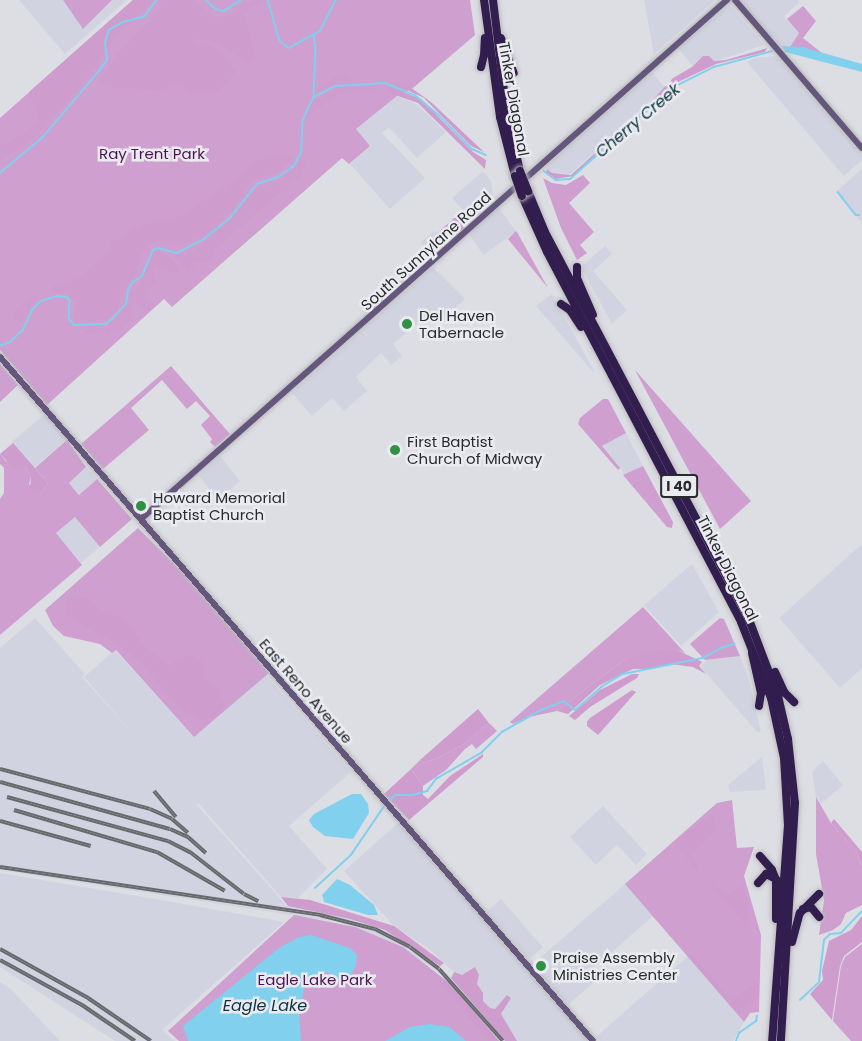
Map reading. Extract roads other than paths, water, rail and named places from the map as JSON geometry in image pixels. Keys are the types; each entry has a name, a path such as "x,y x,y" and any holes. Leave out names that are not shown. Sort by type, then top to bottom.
{"highway":[{"name":"Tinker Diagonal","path":"487,2 495,20 507,116 518,173"},
{"name":"Tinker Diagonal","path":"487,2 500,117 547,252 754,640 773,704 787,787 788,825 772,1041"},
{"path":"481,67 487,2"},
{"path":"495,20 514,73"},
{"name":"Tinker Diagonal","path":"525,194 773,678 785,722 794,787 795,826 781,1041"},
{"path":"577,267 577,278 589,302 598,333"},
{"path":"561,304 572,313 605,362"},
{"path":"754,640 785,693 794,702"},
{"path":"754,640 761,693 759,706"},
{"path":"760,856 772,870 776,880 775,1000"},
{"path":"758,883 766,874 776,880"},
{"path":"787,960 802,910 819,894"},
{"path":"802,910 811,907 819,917"}],"main road":[{"name":"South Sunnylane Road","path":"141,519 727,0"},
{"path":"735,0 862,148"},
{"name":"East Reno Avenue","path":"0,357 593,1041"}],"water":[{"path":"782,46 802,47 862,64 862,72 785,52"},
{"path":"352,794 361,794 368,804 369,813 353,839 325,836 313,827 309,820 314,814"},
{"path":"337,879 350,885 374,905 378,915 368,915 324,902 322,895"},
{"name":"Eagle Lake","path":"311,935 350,948 357,955 356,965 348,982 339,981 330,973 322,973 317,974 305,984 299,1013 301,1041 188,1041 183,1026 279,948 299,937"},
{"path":"430,1024 449,1027 466,1041 385,1041 410,1027"}],"waterway":[{"path":"0,173 43,137 99,71 107,60 105,43 109,30 123,22 145,16 156,0"},
{"path":"206,0 216,9 224,11 241,0"},
{"path":"268,0 280,41 289,48 320,31 336,0"},
{"path":"314,35 316,49 314,96"},
{"name":"Cherry Creek","path":"544,171 556,180 570,179 674,87 714,67 772,51"},
{"name":"Cherry Creek","path":"0,346 10,342 23,330 32,310 41,301 57,296 67,297 70,301 69,318 74,325 106,324 126,304 128,290 132,283 142,276 153,250 158,248 177,253 204,239 229,219 257,184 278,177 293,167 301,153 303,120 309,106 314,97 336,86 385,83 415,95 440,116 472,149 486,155"},
{"path":"838,192 856,215 859,215"},
{"path":"389,801 395,795 413,795 427,791 436,779 481,753 502,732 541,710 564,701 575,710 601,687 623,674 703,658 734,644"},
{"path":"315,888 351,855 385,805"},
{"path":"800,1000 819,982 824,940 830,934 841,933 862,911"},
{"path":"736,1041 739,1033 756,1021 757,1016"}],"railway":[{"path":"0,769 150,809 172,819 188,833"},
{"path":"0,782 170,829 188,837 206,853"},
{"path":"154,791 176,817"},
{"path":"7,797 168,841 190,852 244,894 258,901"},
{"path":"14,810 157,852 225,891"},
{"path":"0,821 91,846"},
{"path":"0,867 320,915 375,929 410,947 439,969 503,1041"},
{"path":"0,949 88,998 151,1041"},
{"path":"0,960 82,1005 135,1041"}],"place":[{"name":"Del Haven Tabernacle","path":"407,324"},
{"name":"First Baptist Church of Midway","path":"395,450"},
{"name":"Howard Memorial Baptist Church","path":"141,506"},
{"name":"Praise Assembly Ministries Center","path":"541,966"}],"park label":[{"name":"Ray Trent Park","path":"152,154"},
{"name":"Eagle Lake Park","path":"315,980"}]}
